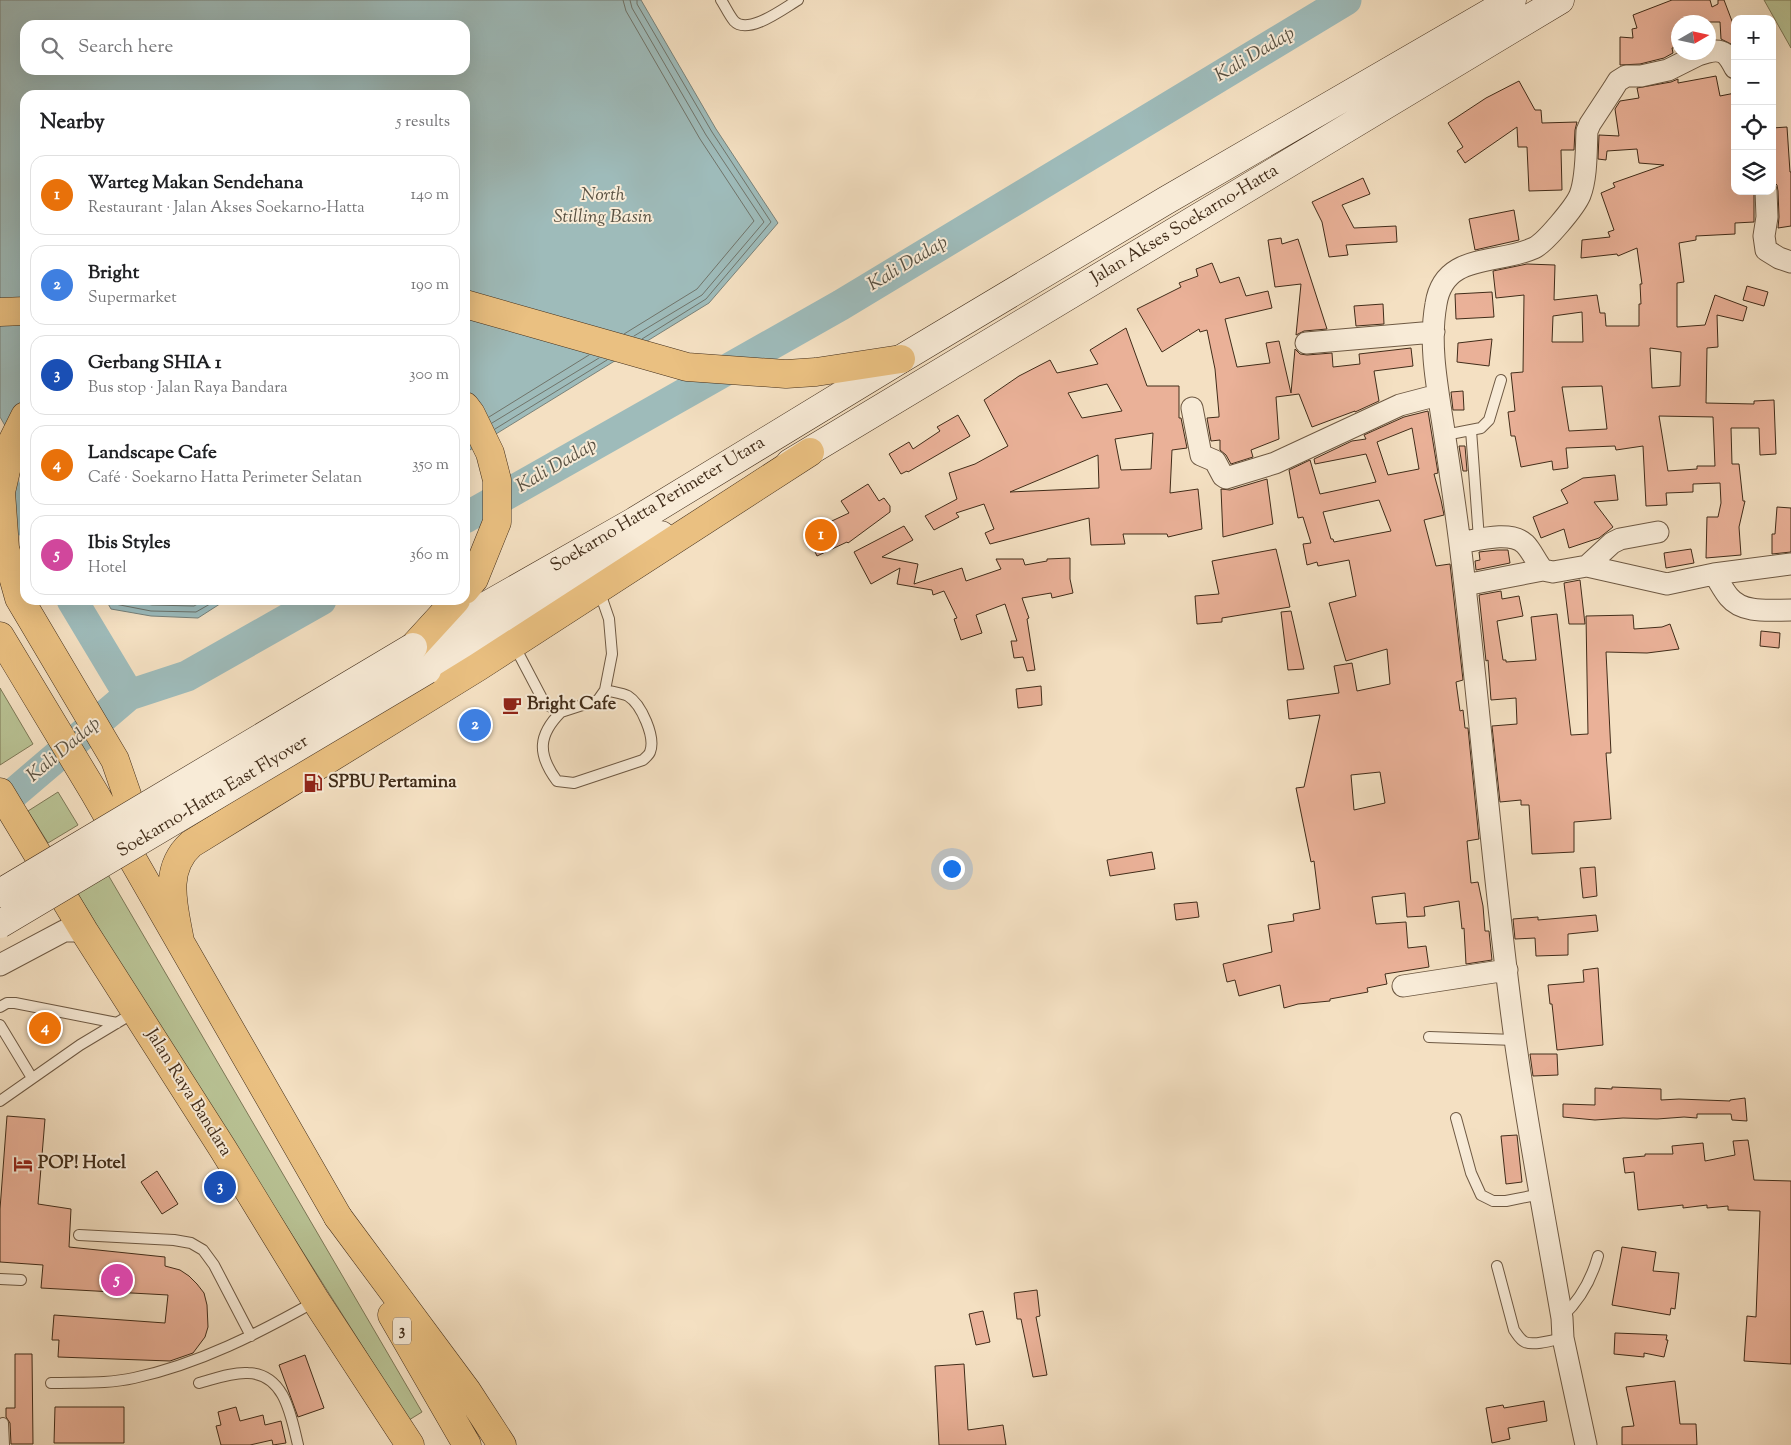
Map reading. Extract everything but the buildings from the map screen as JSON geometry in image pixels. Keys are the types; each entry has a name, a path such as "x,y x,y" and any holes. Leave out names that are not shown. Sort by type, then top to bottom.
{"main road":[{"name":"Jalan Akses Soekarno-Hatta","path":"901,359 1166,201 1512,0"},
{"name":"Jalan Akses Soekarno-Hatta","path":"420,659 646,543 810,452 1560,0"},
{"path":"470,305 687,367 786,374 816,372 901,359"},
{"path":"0,312 20,311"},
{"name":"Soekarno Hatta Perimeter Utara","path":"420,659 635,521 901,359"},
{"path":"470,413 490,453 497,480 497,522 474,579 470,584"},
{"path":"20,426 13,440 0,492 5,548 20,600"},
{"path":"180,941 173,904 173,877 177,861 182,852 191,844 513,644 810,452"},
{"path":"23,605 115,760 150,865 154,897"},
{"path":"420,659 453,605"},
{"path":"0,636 94,792 338,1217 467,1391 502,1445"},
{"name":"Soekarno-Hatta East Flyover","path":"0,893 420,659"},
{"name":"Soekarno-Hatta East Flyover","path":"0,924 420,659"},
{"name":"Jalan Raya Bandara","path":"0,792 84,931 127,1017 410,1445"},
{"name":"3","path":"338,1217 467,1445"}],"street":[{"path":"1716,50 1726,53 1731,61"},
{"path":"1586,1445 1562,1328 1515,1040 1465,585 1469,541 1438,395 1434,332 1435,306 1439,289 1446,278 1456,269 1536,247 1545,240 1576,202 1583,183 1587,131 1618,81 1626,76 1641,76 1668,70 1688,60"},
{"path":"1766,195 1767,216 1764,236 1766,250 1779,258 1791,262"},
{"path":"1306,342 1434,332"},
{"path":"1192,408 1201,455 1215,461 1226,478 1274,464 1400,405 1438,395"},
{"path":"1587,566 1612,543 1620,539 1658,532"},
{"path":"1469,541 1512,536 1520,539 1543,570"},
{"path":"1465,585 1543,570 1553,572 1587,566 1667,584 1714,574 1791,564"},
{"path":"1714,574 1729,597 1739,606 1750,609 1791,610"},
{"path":"0,965 64,931 84,931"},
{"path":"1403,986 1507,970"}],"lane":[{"path":"722,0 733,20 739,25 746,26 756,24 798,0"},
{"path":"1445,435 1481,428 1489,420 1501,380"},
{"path":"1469,541 1470,430"},
{"path":"598,589 609,619 612,654 605,690 598,700 561,712 550,723 542,743 548,769 557,781 574,783 643,760 650,753 652,740 637,704 627,696 605,690"},
{"path":"513,644 545,704 561,712"},
{"path":"0,1007 7,1003 15,1003 127,1017"},
{"path":"0,1101 80,1045 127,1017"},
{"path":"0,1025 32,1078"},
{"path":"1429,1037 1515,1040"},
{"path":"1456,1118 1470,1173 1481,1195 1493,1202 1540,1194"},
{"path":"78,1235 174,1240 191,1243 202,1250 214,1265 251,1336"},
{"path":"1497,1266 1514,1330 1524,1342 1532,1344 1562,1328 1591,1277 1598,1256"},
{"path":"0,1279 21,1280"},
{"path":"51,1384 134,1378 184,1364 251,1336 316,1301"},
{"path":"199,1383 247,1373 262,1375 275,1382 290,1410 298,1445"},
{"path":"3,1423 4,1445"}],"green space":[{"path":"1764,0 1791,0 1791,48 1776,21 1776,15 1772,15"},
{"path":"0,688 33,744 0,765"},
{"path":"58,792 78,825 48,843 28,811"},
{"path":"107,873 422,1412 409,1420 76,891"}],"water":[{"name":"North Stilling Basin","path":"0,0 641,0 716,129 778,223 709,303 470,450 470,90 20,90 20,451 0,417"},
{"path":"109,605 218,605 198,618 151,616 111,609"}],"waterway":[{"name":"Kali Dadap","path":"470,515 841,305 1346,0"},
{"name":"Kali Dadap","path":"0,480 20,513"},
{"name":"Kali Dadap","path":"75,605 129,695"},
{"name":"Kali Dadap","path":"0,805 129,695 187,676 312,605"}],"place":[{"name":"Warteg Makan Sendehana","path":"821,535"},
{"name":"Bright Cafe","path":"512,705"},
{"name":"Bright","path":"475,725"},
{"name":"SPBU Pertamina","path":"313,783"},
{"name":"Landscape Cafe","path":"45,1028"},
{"name":"POP! Hotel","path":"23,1164"},
{"name":"Gerbang SHIA 1","path":"220,1187"},
{"name":"Ibis Styles","path":"117,1280"}]}
